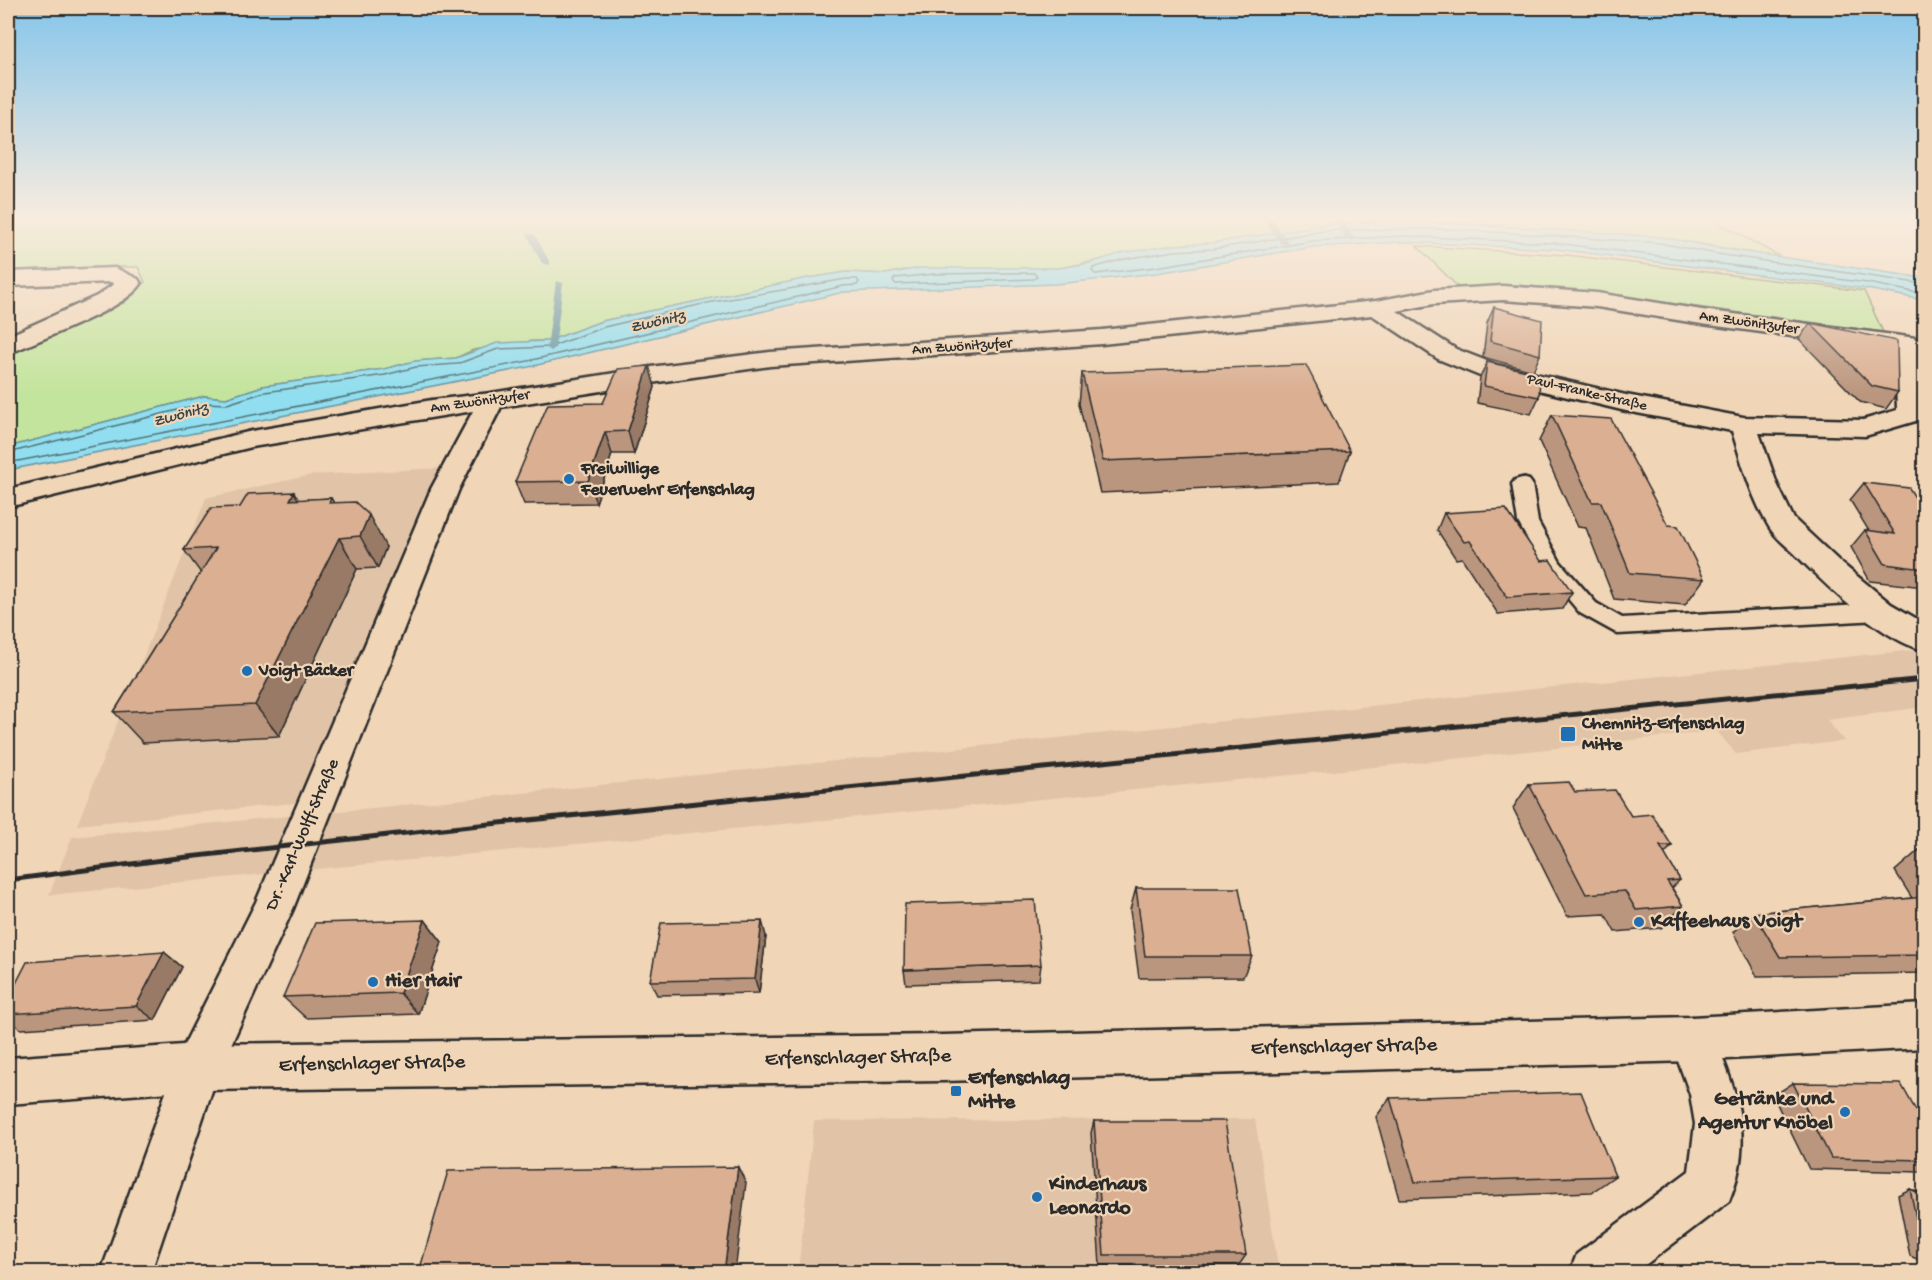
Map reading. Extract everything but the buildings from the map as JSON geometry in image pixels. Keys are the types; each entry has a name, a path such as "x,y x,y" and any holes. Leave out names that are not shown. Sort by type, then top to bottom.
{"street":[{"path":"8,279 115,275 130,284 105,301 8,345"},
{"name":"Am Zwönitzufer","path":"8,498 252,439 432,408 491,401 658,374 770,359 1102,337 1376,308 1434,297 1503,293 1597,300 1916,345"},
{"name":"Paul-Franke-Straße","path":"1376,308 1447,354 1489,371 1626,403 1743,425 1865,428 1918,414 1916,345"},
{"name":"Dr.-Karl-Wolff-Straße","path":"126,1272 197,1067 273,909 445,489 491,401"},
{"path":"1743,425 1764,484 1782,524 1829,570 1880,612 1924,638"},
{"name":"Erfenschlager Straße","path":"8,1081 197,1067 943,1058 1692,1039 1924,1026"},
{"path":"1595,1272 1712,1184 1719,1124 1713,1094 1692,1039"}],"lane":[{"path":"1522,484 1528,522 1552,566 1588,608 1618,626 1880,612"}],"shaded area":[{"path":"442,468 295,803 77,825 206,498 312,475"},
{"path":"1924,649 1924,707 1827,720 1844,741 1736,754 1717,731 1425,762 49,895 72,837 475,798"},
{"name":"Kinderhaus Leonardo","path":"1255,1119 1279,1272 798,1272 814,1121"}],"green space":[{"path":"8,275 28,275 8,277"},
{"path":"142,275 829,275 602,321 548,341 532,341 473,350 456,358 415,361 384,369 263,386 226,398 204,396 8,447 8,353 125,302 145,282"},
{"path":"1446,275 1730,275 1864,291 1883,332 1570,290 1517,285 1459,288"}],"water":[{"name":"Zwönitz","path":"829,275 1141,275 1057,284 844,292 529,367 8,470 8,447 204,396 226,398 263,386 384,369 415,361 456,358 497,343 548,341 602,321"},
{"path":"1756,275 1902,275 1924,278 1924,300 1867,289"}],"waterway":[{"path":"551,348 559,283"}],"railway":[{"path":"8,880 170,859 470,826 1924,679"}],"place":[{"name":"Freiwillige Feuerwehr Erfenschlag","path":"569,479"},
{"name":"Voigt Bäcker","path":"247,671"},
{"name":"Chemnitz-Erfenschlag Mitte","path":"1568,734"},
{"name":"Kaffeehaus Voigt","path":"1639,922"},
{"name":"Hier Hair","path":"373,982"},
{"name":"Erfenschlag Mitte","path":"956,1091"},
{"name":"Getränke und Agentur Knöbel","path":"1845,1112"},
{"name":"Kinderhaus Leonardo","path":"1037,1197"}]}
